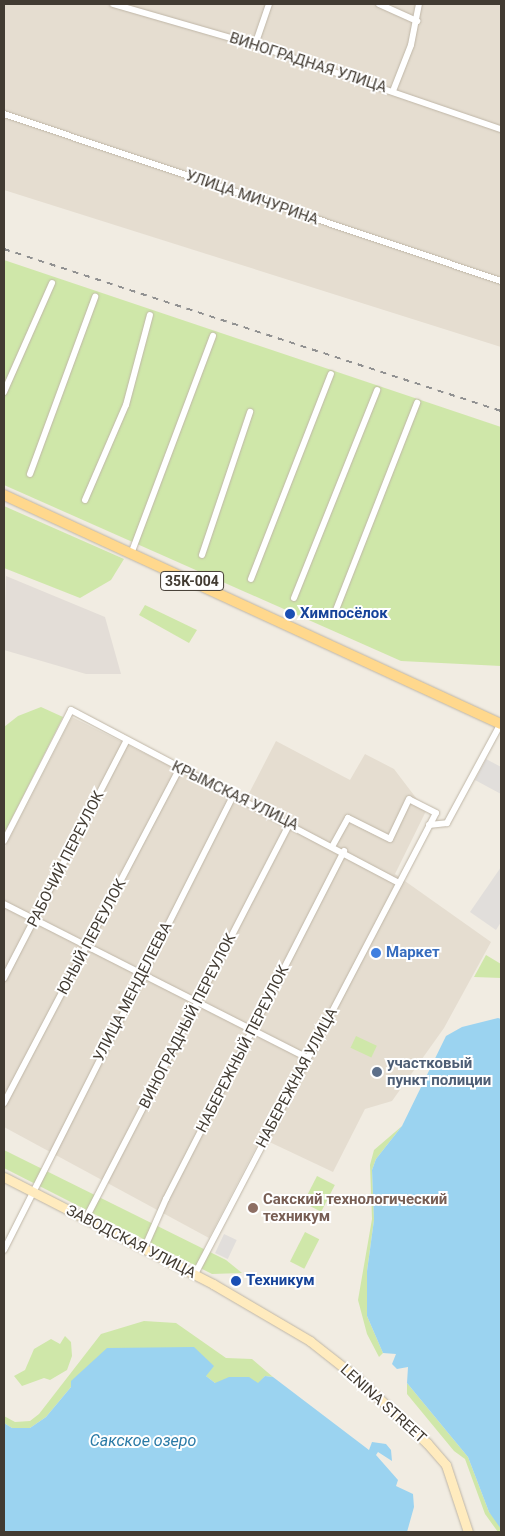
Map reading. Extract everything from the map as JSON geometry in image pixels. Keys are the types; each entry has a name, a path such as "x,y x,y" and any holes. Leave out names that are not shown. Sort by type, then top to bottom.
{"main road":[{"name":"35К-004","path":"4,495 501,724"}],"street":[{"name":"ВИНОГРАДНАЯ УЛИЦА","path":"113,4 254,45 393,90 501,129"},
{"path":"254,45 269,4"},
{"path":"379,4 417,21"},
{"path":"393,90 417,21 419,4"},
{"name":"УЛИЦА МИЧУРИНА","path":"4,114 501,281"},
{"path":"4,392 52,283"},
{"path":"30,474 95,297"},
{"path":"86,500 126,405 150,315"},
{"path":"131,554 213,336"},
{"path":"251,579 331,374"},
{"path":"294,598 377,390"},
{"path":"334,615 416,403"},
{"path":"202,555 250,412"},
{"name":"КРЫМСКАЯ УЛИЦА","path":"4,841 71,710 179,769 234,794 333,845 399,883"},
{"path":"429,825 447,823 501,724"},
{"name":"РАБОЧИЙ ПЕРЕУЛОК","path":"4,978 127,740"},
{"name":"ЮНЫЙ ПЕРЕУЛОК","path":"4,1104 179,769"},
{"name":"УЛИЦА МЕНДЕЛЕЕВА","path":"4,1250 31,1191 234,794"},
{"path":"333,845 348,818 390,839 410,799 436,812 429,825"},
{"name":"ВИНОГРАДНЫЙ ПЕРЕУЛОК","path":"85,1220 290,823"},
{"name":"НАБЕРЕЖНАЯ УЛИЦА","path":"195,1274 306,1057 429,825"},
{"name":"НАБЕРЕЖНЫЙ ПЕРЕУЛОК","path":"144,1249 166,1199 344,851"},
{"path":"4,904 306,1057"},
{"name":"ЗАВОДСКАЯ УЛИЦА","path":"4,1177 258,1308"},
{"name":"LENINA STREET","path":"258,1308 286,1324 357,1378 427,1443 446,1465 468,1532"}],"shaded area":[{"path":"4,4 501,4 501,347 4,190"},
{"path":"6,576 105,617 121,674 86,674 4,650"},
{"path":"72,717 244,803 276,741 350,780 365,754 394,769 426,811 395,874 491,942 444,1028 392,1101 365,1109 333,1172 261,1138 209,1238 4,1127 4,849"},
{"path":"486,759 501,767 501,794 475,780"},
{"path":"501,867 501,922 496,930 470,912"},
{"path":"224,1234 237,1240 228,1259 215,1253"}],"green space":[{"path":"4,260 501,427 501,666 401,661 4,485"},
{"path":"4,506 124,559 111,580 80,598 4,568"},
{"path":"145,605 197,630 189,643 139,615"},
{"path":"41,707 63,717 4,834 4,727 18,716"},
{"path":"486,955 501,964 501,978 474,977"},
{"path":"356,1036 377,1046 371,1058 351,1048"},
{"path":"402,1126 376,1159 372,1170 374,1220 367,1271 367,1316 383,1353 379,1357 367,1334 358,1300 372,1219 370,1165 374,1150"},
{"path":"4,1150 226,1260 242,1273 212,1274 4,1168"},
{"path":"317,1176 335,1185 321,1212 303,1203"},
{"path":"305,1232 319,1239 304,1269 290,1261"},
{"path":"144,1321 176,1323 226,1358 252,1359 273,1377 265,1376 259,1383 215,1383 206,1376 71,1387 46,1417 30,1428 12,1428 4,1423 4,1416 15,1422 30,1421 39,1414 101,1334"},
{"path":"65,1336 71,1342 72,1356 67,1370 50,1380 44,1378 22,1386 14,1376 25,1370 34,1349 51,1339 60,1344"},
{"path":"407,1383 468,1457 489,1512 499,1523 501,1532 498,1532 485,1514 465,1459 454,1451 407,1394"}],"water":[{"path":"498,1018 501,1019 501,1529 489,1512 468,1457 407,1383 408,1367 397,1369 392,1364 396,1354 383,1353 367,1316 367,1271 374,1220 372,1170 376,1159 402,1126 446,1036 462,1027"},
{"name":"Сакское озеро","path":"194,1347 214,1366 206,1376 215,1383 229,1377 249,1377 258,1383 265,1376 273,1377 369,1450 372,1442 386,1444 391,1450 392,1461 378,1452 376,1455 398,1480 396,1486 413,1494 414,1507 407,1532 4,1532 4,1423 12,1428 30,1428 46,1417 71,1387 71,1381 107,1348"}],"railway":[{"path":"4,249 501,411"}],"place":[{"name":"Химпосёлок","path":"290,614"},
{"name":"Маркет","path":"376,953"},
{"name":"участковый пункт полиции","path":"377,1072"},
{"name":"Сакский технологический техникум","path":"253,1208"},
{"name":"Техникум","path":"236,1281"}]}
